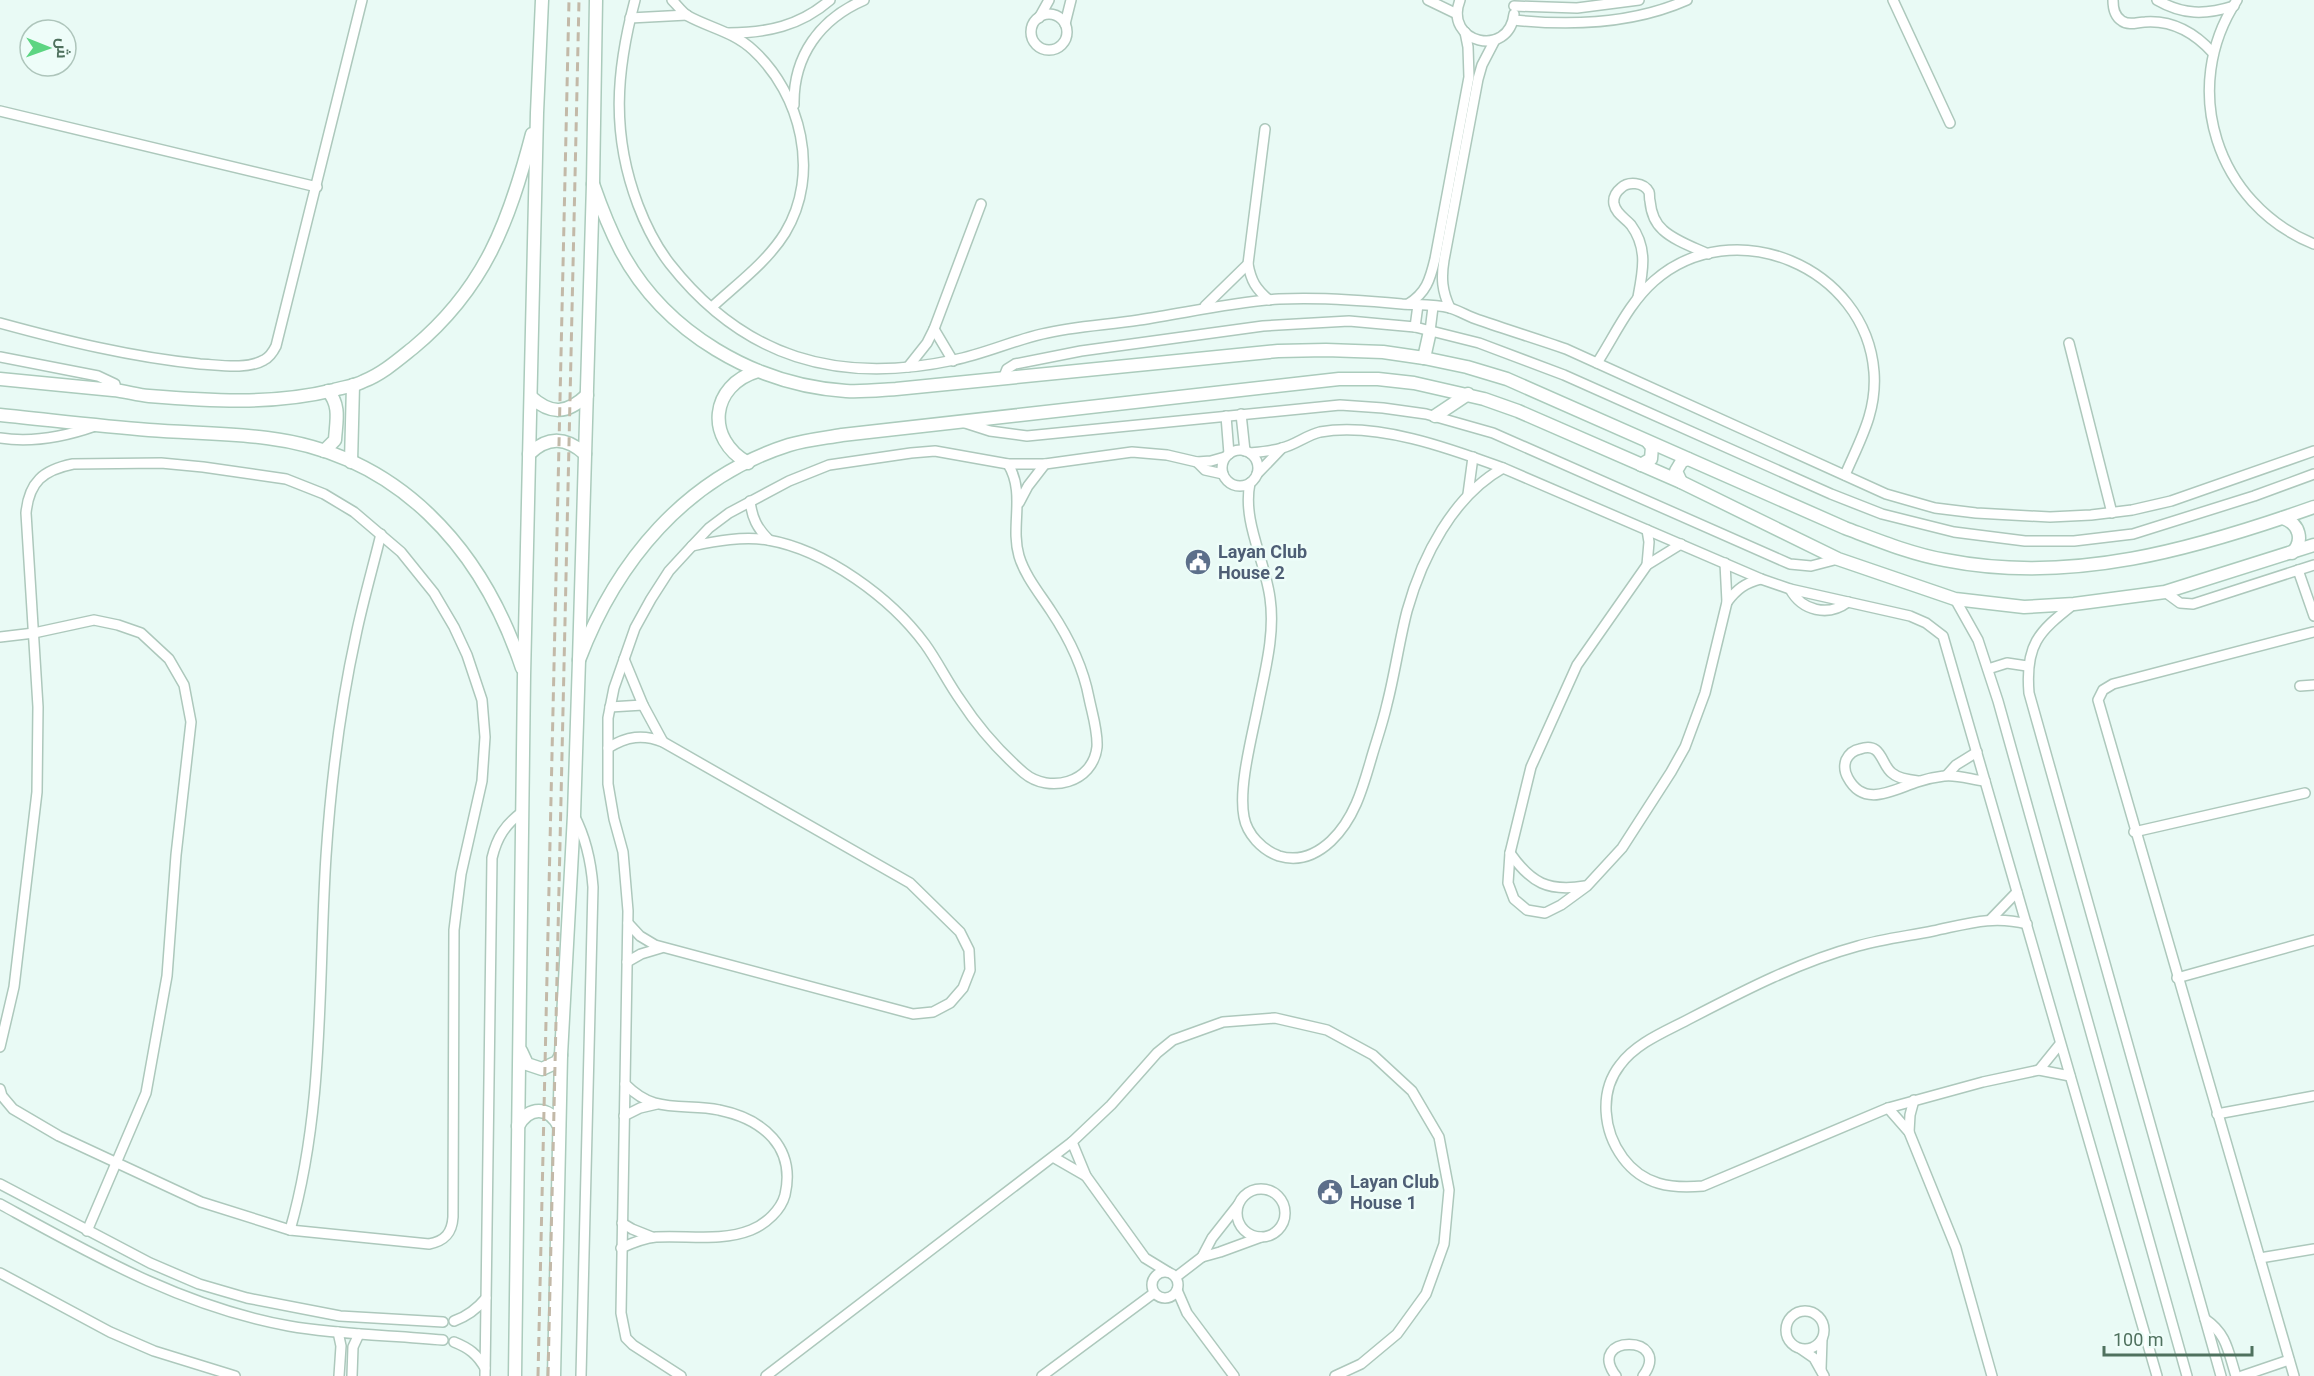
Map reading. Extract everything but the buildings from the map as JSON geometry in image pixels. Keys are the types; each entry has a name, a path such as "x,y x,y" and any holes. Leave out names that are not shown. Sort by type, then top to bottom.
{"street":[{"path":"0,323 88,347 151,358 227,366 263,361 270,355 276,346 362,0"},
{"path":"514,1376 524,676 537,113 542,0"},
{"path":"554,1376 561,1055 574,815 579,660 596,0"},
{"path":"635,0 620,67 618,100 625,165 647,227 663,255 684,282 731,324 748,336 784,354 841,367 908,367 953,361 1061,330 1269,300 1316,298 1450,308 1478,320 1566,349 1886,494 1935,508 2050,517 2112,513 2171,501 2314,451"},
{"path":"672,0 687,15 729,33 750,47 769,66 784,87 794,111 802,149 803,178 797,206 786,232 769,255 712,307"},
{"path":"729,33 752,33 776,29 798,21 830,0"},
{"path":"794,111 797,70 805,51 830,19 847,7 864,0"},
{"path":"1049,0 1032,28 1032,36 1036,44 1046,49 1058,47 1064,42 1067,31 1065,24 1071,0"},
{"path":"1428,0 1457,14"},
{"path":"1450,308 1438,269 1469,77 1468,47 1465,32 1457,14 1460,0"},
{"path":"1407,304 1418,298 1438,269 1478,79 1482,65 1496,40 1510,28 1514,20 1513,3 1577,8 1640,0"},
{"path":"1514,20 1566,23 1607,20 1638,15 1687,0"},
{"path":"1893,0 1950,123"},
{"path":"2114,0 2113,9 2121,21 2128,24 2162,22 2177,26 2203,41 2213,53"},
{"path":"2157,0 2172,9 2192,14 2213,13 2236,3"},
{"path":"2236,3 2219,33 2213,53 2209,100 2213,128 2223,156 2236,181 2254,203 2275,223 2314,244"},
{"path":"630,18 687,15"},
{"path":"1038,18 1043,15 1053,15 1065,24"},
{"path":"1465,32 1474,39 1485,42 1496,40"},
{"path":"0,111 317,187"},
{"path":"0,379 116,390 147,396 265,401 300,398 365,381 398,360 427,336 454,307 477,276 496,243 512,207 537,113"},
{"path":"1265,129 1248,264 1250,278 1258,291 1269,300"},
{"path":"1638,297 1643,251 1630,223 1618,213 1614,205 1614,196 1618,189 1626,184 1634,183 1649,192 1654,218 1662,230 1673,238 1708,254"},
{"path":"593,184 622,253 648,291 680,323 718,352 758,371 801,384 846,391 896,389 1278,351 1354,350 1424,358 1467,367 1507,380 1854,531 1943,560 1977,566 2048,569 2154,556 2314,507"},
{"path":"908,367 934,329 981,204"},
{"path":"1598,363 1638,297 1655,280 1675,266 1708,254 1744,250 1768,253 1791,260 1812,271 1847,303 1869,346 1874,370 1874,394 1870,417 1845,475"},
{"path":"1202,309 1248,264"},
{"path":"1415,327 1418,305"},
{"path":"1424,358 1433,307"},
{"path":"1003,379 1007,369 1019,363 1081,351 1263,326 1349,321 1415,327 1479,343 1564,375 1856,504 1908,521 1966,534 2049,542 2116,537 2150,530 2314,474"},
{"path":"934,329 953,361"},
{"path":"2069,343 2112,513"},
{"path":"0,357 98,376 115,384 116,390"},
{"path":"748,463 730,450 724,440 718,419 723,397 729,388 737,380 758,371"},
{"path":"579,660 591,629 614,585 648,538 689,499 736,468 789,445 832,437 1339,379 1378,379 1414,383 1468,394 1518,411 1681,482 1838,559 1955,599 2024,607 2074,604 2165,592 2314,545"},
{"path":"351,462 353,385"},
{"path":"324,451 335,440 337,418 337,406 328,391"},
{"path":"1435,416 1468,394"},
{"path":"531,397 541,406 556,410 574,406 587,395"},
{"path":"960,422 990,431 1027,436 1340,405 1383,408 1435,416 1514,442 1790,564 1811,566 1838,559"},
{"path":"1241,414 1247,452 1257,462 1257,474"},
{"path":"0,415 269,438 324,451 351,462 395,485 445,529 485,584 501,613 524,676"},
{"path":"1226,416 1227,455 1222,465 1223,474 1248,508"},
{"path":"0,438 29,440 53,438 98,425"},
{"path":"681,1376 647,1356 626,1338 621,1313 628,923 625,862 608,784 610,707 614,688 635,628 669,571 692,546 729,513 789,481 829,465 935,451 1008,464 1045,464 1132,452 1167,455 1197,462 1211,461 1227,455 1282,448 1317,433 1351,429 1386,433 1473,457 1761,579 1790,589 1910,616 1926,623 1943,636 2157,1376"},
{"path":"529,454 540,444 555,440 571,443 585,454"},
{"path":"1641,465 1651,459 1652,447 1648,442"},
{"path":"1282,448 1250,483 1248,508 1270,599 1271,629 1245,780 1244,818 1248,831 1259,843 1271,853 1291,860 1316,854 1348,822 1360,796 1387,704 1407,611 1418,579 1432,548 1468,494 1503,468"},
{"path":"1468,494 1473,457"},
{"path":"1681,482 1676,471 1682,461 1688,459"},
{"path":"1197,462 1205,470 1223,474"},
{"path":"0,1047 14,987 37,792 38,707 26,513 27,500 39,479 58,467 73,464 161,464 203,467 286,479 324,494 354,512 407,558 434,593 467,655 482,700 485,737 482,781 461,874 454,930 453,1225 444,1238 429,1244 290,1230 201,1202 59,1136 13,1109 2,1096 0,1089"},
{"path":"692,546 720,541 769,540 805,552 839,568 870,589 899,614 924,643 980,727 1025,773 1041,783 1060,785 1077,779 1090,765 1097,748 1095,729 1087,687 1069,640 1030,580 1019,558 1015,533 1017,482 1008,464"},
{"path":"1017,508 1028,486 1045,464"},
{"path":"1233,485 1250,483"},
{"path":"750,501 755,522 769,540"},
{"path":"2283,518 2292,522 2298,531 2298,545 2292,553"},
{"path":"714,525 720,541"},
{"path":"1647,530 1649,542 1647,565"},
{"path":"290,1230 302,1188 317,1064 322,1002 321,933 331,785 356,634 381,534"},
{"path":"1681,544 1647,565 1577,665 1531,766 1509,853 1508,883 1514,899 1527,910 1545,912 1561,905 1587,886 1622,849 1685,747 1705,693 1727,602 1725,563"},
{"path":"2165,592 2181,603 2193,604 2298,570 2313,568"},
{"path":"2291,1375 2289,1360 2260,1258 2134,832 2098,700 2103,690 2113,684 2314,632 2311,624 2314,616 2298,570"},
{"path":"1727,602 1736,590 1747,582 1761,579"},
{"path":"1790,589 1804,605 1816,610 1830,610 1848,602"},
{"path":"1955,599 1978,640 1988,669 2187,1376"},
{"path":"2074,604 2053,621 2037,640 2027,666 2029,693 2221,1376"},
{"path":"0,637 34,633 94,620 141,633 169,659 179,676 184,685 191,723 176,855 167,976 146,1093 87,1231"},
{"path":"624,659 643,705 663,742"},
{"path":"1988,669 2007,663 2027,666"},
{"path":"2300,686 2314,685"},
{"path":"610,707 643,705"},
{"path":"641,737 650,718"},
{"path":"608,748 618,742 641,737 663,742 910,883 960,932 969,950 970,970 963,988 950,1003 933,1012 913,1014 663,947 640,936 628,923"},
{"path":"1919,782 1893,774 1887,768 1883,757 1875,749 1864,747 1853,751 1846,761 1845,773 1852,785 1863,794 1878,796 1947,775 1985,781"},
{"path":"1947,775 1956,765 1977,752"},
{"path":"2134,832 2305,793"},
{"path":"485,1372 492,858 502,831 522,812"},
{"path":"574,815 582,830 590,858 593,887 581,1376"},
{"path":"1509,853 1523,872 1542,884 1564,889 1587,886"},
{"path":"1991,919 2017,892"},
{"path":"2027,924 1991,919 1858,946 1751,986 1638,1046 1619,1066 1608,1091 1606,1118 1613,1145 1629,1167 1652,1182 1679,1188 1703,1186 1888,1108 1914,1100 2039,1070 2070,1076"},
{"path":"2177,978 2314,940"},
{"path":"627,962 648,951 663,947"},
{"path":"766,1376 1072,1142 1092,1125 1173,1040 1223,1022 1275,1018 1327,1030 1373,1056 1412,1091 1439,1137 1449,1190 1444,1244 1426,1294 1397,1334 1380,1350 1361,1364 1335,1376"},
{"path":"2039,1070 2060,1044"},
{"path":"520,1050 522,1058 534,1068 550,1067 561,1055"},
{"path":"625,1084 639,1096 657,1104"},
{"path":"2217,1114 2314,1096"},
{"path":"1909,1132 1914,1100"},
{"path":"621,1248 654,1237 713,1237 752,1230 771,1218 783,1200 789,1178 785,1155 772,1136 754,1123 718,1109 657,1104 640,1108 624,1116"},
{"path":"1888,1108 1909,1132 1956,1248 1992,1376"},
{"path":"518,1126 530,1112 539,1110 548,1112 559,1126"},
{"path":"1072,1142 1086,1176 1145,1258 1156,1291 1187,1313"},
{"path":"1053,1157 1086,1176"},
{"path":"0,1184 150,1263 191,1281 293,1309 340,1316 443,1322"},
{"path":"1042,1376 1156,1291 1159,1273 1172,1274 1202,1257 1273,1234 1281,1226 1285,1214 1280,1198 1270,1191 1258,1190 1247,1194 1212,1238 1202,1257"},
{"path":"1240,1203 1238,1215 1241,1226 1250,1234 1261,1237"},
{"path":"0,1204 89,1252 184,1297 252,1318 338,1332 443,1340"},
{"path":"622,1223 654,1237"},
{"path":"2260,1258 2314,1249"},
{"path":"1145,1258 1172,1274 1187,1313 1234,1376"},
{"path":"0,1273 110,1332 154,1351 234,1376"},
{"path":"184,1297 191,1281"},
{"path":"1156,1291 1171,1296 1177,1290"},
{"path":"454,1321 466,1317 486,1298"},
{"path":"1799,1311 1811,1311 1821,1318 1825,1329 1822,1339 1823,1373 1814,1358 1790,1342 1786,1330 1789,1319 1799,1311"},
{"path":"2205,1318 2223,1336 2236,1376"},
{"path":"425,1339 426,1322"},
{"path":"338,1332 339,1376"},
{"path":"352,1376 353,1347 359,1334"},
{"path":"1800,1349 1812,1348 1822,1339"},
{"path":"454,1342 467,1347 478,1356 485,1372"},
{"path":"1616,1376 1610,1365 1610,1359 1616,1348 1626,1343 1643,1348 1648,1359 1645,1374"},
{"path":"2242,1376 2289,1360"}],"railway":[{"path":"538,1376 569,0"},
{"path":"548,1376 579,0"}],"place":[{"name":"Layan Club House 2","path":"1198,562"},
{"name":"Layan Club House 1","path":"1330,1192"}]}
